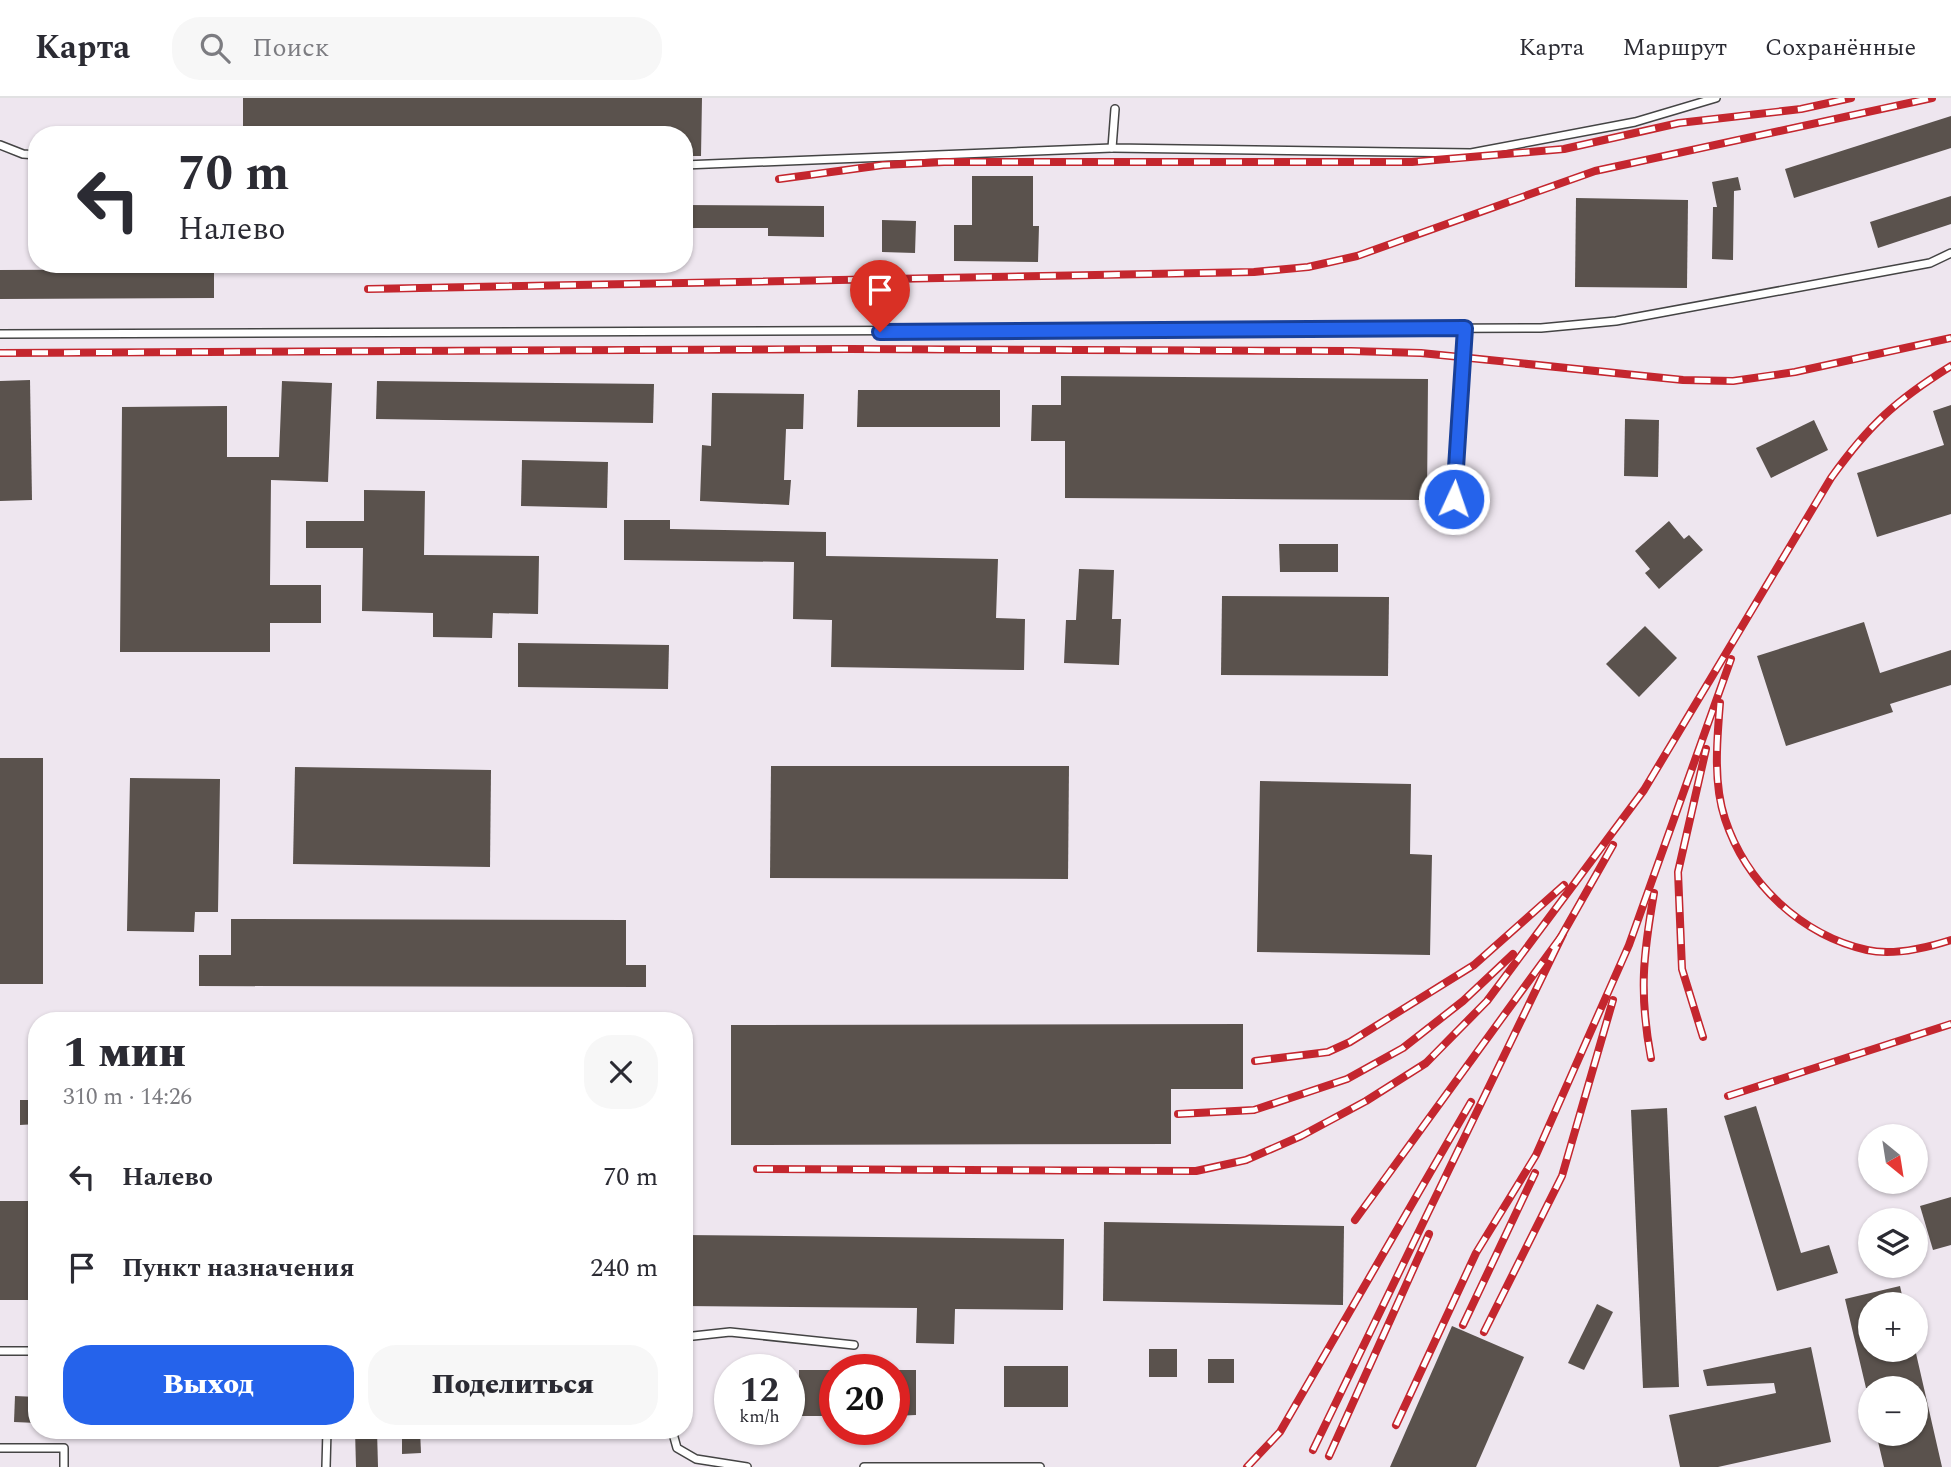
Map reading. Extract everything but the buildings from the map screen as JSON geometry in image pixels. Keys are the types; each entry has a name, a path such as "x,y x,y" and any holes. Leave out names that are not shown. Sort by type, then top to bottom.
{"lane":[{"path":"693,165 1112,148 1471,153 1635,122 1716,98"},
{"path":"1112,148 1115,109"},
{"path":"0,145 28,154"},
{"path":"0,334 1541,328 1616,321 1930,263 1951,253"},
{"path":"1454,499 1465,328"},
{"path":"693,1336 730,1332 854,1345"},
{"path":"0,1351 28,1351"},
{"path":"326,1467 327,1439"},
{"path":"674,1439 677,1448 696,1459 747,1467"},
{"path":"0,1448 64,1448 64,1467"},
{"path":"864,1467 1040,1467"}],"shaded area":[{"path":"0,98 1951,98 1951,1467 0,1467"}],"railway":[{"path":"779,179 883,165 944,162 1412,162 1564,149 1679,123 1801,109 1851,98"},
{"path":"368,289 1254,272 1308,267 1357,256 1595,171 1932,98"},
{"path":"0,353 848,349 1351,351 1421,353 1683,380 1733,381 1795,372 1951,338"},
{"path":"757,1169 1196,1171 1246,1160 1301,1136 1366,1101 1426,1063 1487,1001 1644,790 1831,478 1845,459 1884,415 1951,366"},
{"path":"1396,1425 1476,1253 1536,1155 1629,945 1731,659"},
{"path":"1720,703 1717,776 1725,819 1747,864 1779,903 1820,932 1867,950 1899,952 1951,940"},
{"path":"1703,1037 1682,969 1678,872 1706,749"},
{"path":"1558,942 1613,845"},
{"path":"1255,1061 1328,1052 1350,1042 1474,965 1564,885"},
{"path":"1651,1058 1645,1014 1644,975 1654,893"},
{"path":"1313,1450 1563,934 1355,1220"},
{"path":"1178,1114 1254,1110 1347,1079 1403,1048 1463,1001 1513,954"},
{"path":"1484,1332 1562,1176 1613,1000"},
{"path":"1728,1096 1951,1024"},
{"path":"1247,1467 1280,1432 1471,1102"},
{"path":"1463,1325 1535,1173"},
{"path":"1329,1456 1429,1234"}],"route":[{"path":"880,332 1465,328 1454,499"}]}
